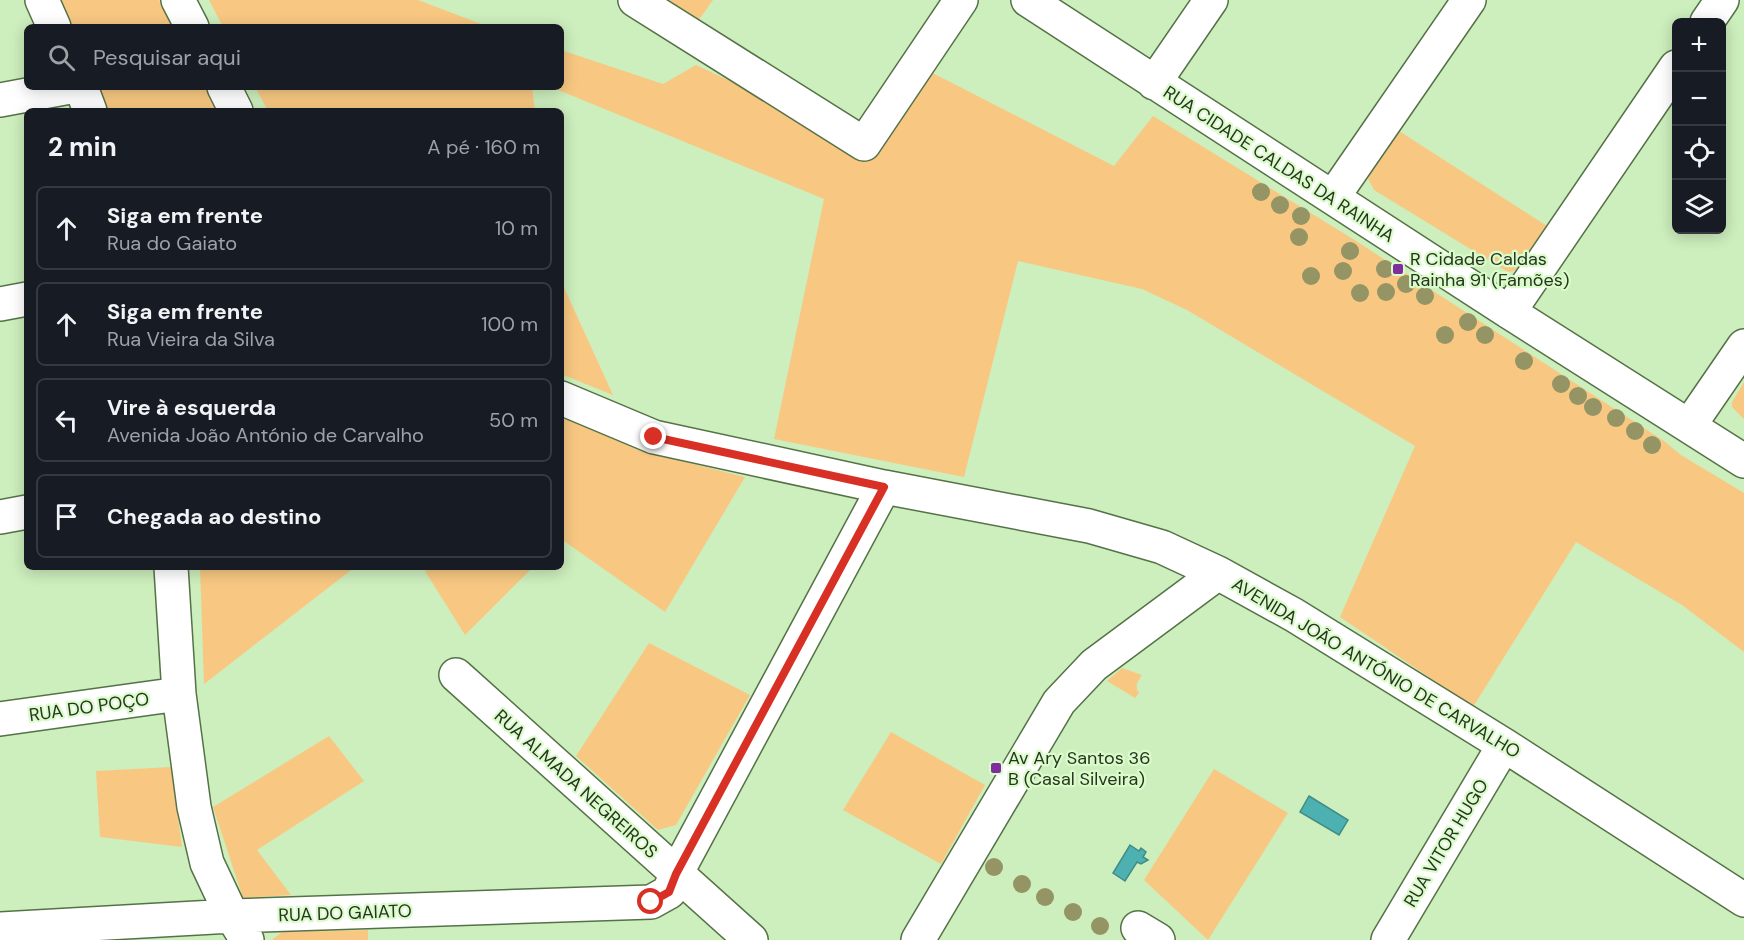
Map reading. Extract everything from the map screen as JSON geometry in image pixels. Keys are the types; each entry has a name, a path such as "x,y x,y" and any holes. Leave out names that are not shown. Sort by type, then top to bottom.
{"street":[{"path":"42,0 53,24"},
{"path":"178,0 190,24"},
{"path":"635,0 864,144 961,0"},
{"name":"RUA CIDADE CALDAS DA RAINHA","path":"1028,0 1509,312 1744,461"},
{"path":"1154,83 1211,0"},
{"path":"1333,197 1469,0"},
{"path":"1710,18 1722,0"},
{"path":"1509,312 1674,72"},
{"path":"0,100 54,90"},
{"path":"82,90 89,108"},
{"path":"226,90 234,108"},
{"path":"0,304 24,300"},
{"path":"1689,426 1744,346"},
{"name":"AVENIDA JOÃO ANTÓNIO DE CARVALHO","path":"564,399 654,437 884,487 1089,526 1162,548 1218,573 1294,615 1504,745 1744,900"},
{"name":"RUA DO GAIATO","path":"0,929 240,928 651,902 669,892 676,874 884,487"},
{"path":"0,517 24,513"},
{"path":"171,570 179,694 194,807 207,863 240,928"},
{"path":"918,940 1059,702 1094,664 1218,573"},
{"name":"RUA ALMADA NEGREIROS","path":"456,675 752,940"},
{"name":"RUA DO POÇO","path":"0,719 179,694"},
{"name":"RUA VITOR HUGO","path":"1388,940 1504,745"}],"shaded area":[{"path":"57,0 159,0 172,24 68,24"},
{"path":"209,0 418,0 481,24 221,24"},
{"path":"664,0 713,0 698,21"},
{"path":"564,51 663,84 696,65 864,144 917,65 1114,166 1153,116 1353,239 1664,441 1681,455 1744,493 1744,652 1682,605 1576,542 1473,707 1340,617 1415,446 1187,310 1142,289 1018,261 964,477 774,439 824,199 558,90 564,90"},
{"path":"98,90 208,90 217,108 107,108"},
{"path":"257,90 532,90 535,108 266,108"},
{"path":"1399,131 1547,226 1514,271 1508,272 1374,190 1368,179 1370,173"},
{"path":"564,288 613,395 564,375"},
{"path":"1744,382 1744,419 1732,407 1732,402"},
{"path":"564,416 638,450 745,477 665,612 564,541"},
{"path":"200,570 351,570 204,684"},
{"path":"427,570 530,570 465,635 425,571"},
{"path":"649,643 750,695 676,825 658,830 576,756"},
{"path":"1122,668 1142,675 1137,686 1139,693 1135,698 1107,681"},
{"path":"891,732 985,785 941,864 843,810"},
{"path":"329,736 364,781 257,850 291,895 243,898 213,807"},
{"path":"171,767 182,847 100,837 96,771"},
{"path":"1214,769 1288,813 1208,940 1144,880"},
{"path":"368,930 368,940 272,940 282,932"}],"water":[{"path":"1309,796 1348,820 1339,835 1300,812"},
{"path":"1130,845 1139,851 1141,848 1146,852 1143,857 1148,860 1141,864 1137,862 1125,881 1113,873"}],"place":[{"name":"R Cidade Caldas Rainha 91 (Famões)","path":"1398,269"},
{"name":"Av Ary Santos 36 B (Casal Silveira)","path":"996,768"}],"route":[{"path":"651,902 669,892 676,874 884,487 654,437"}]}
